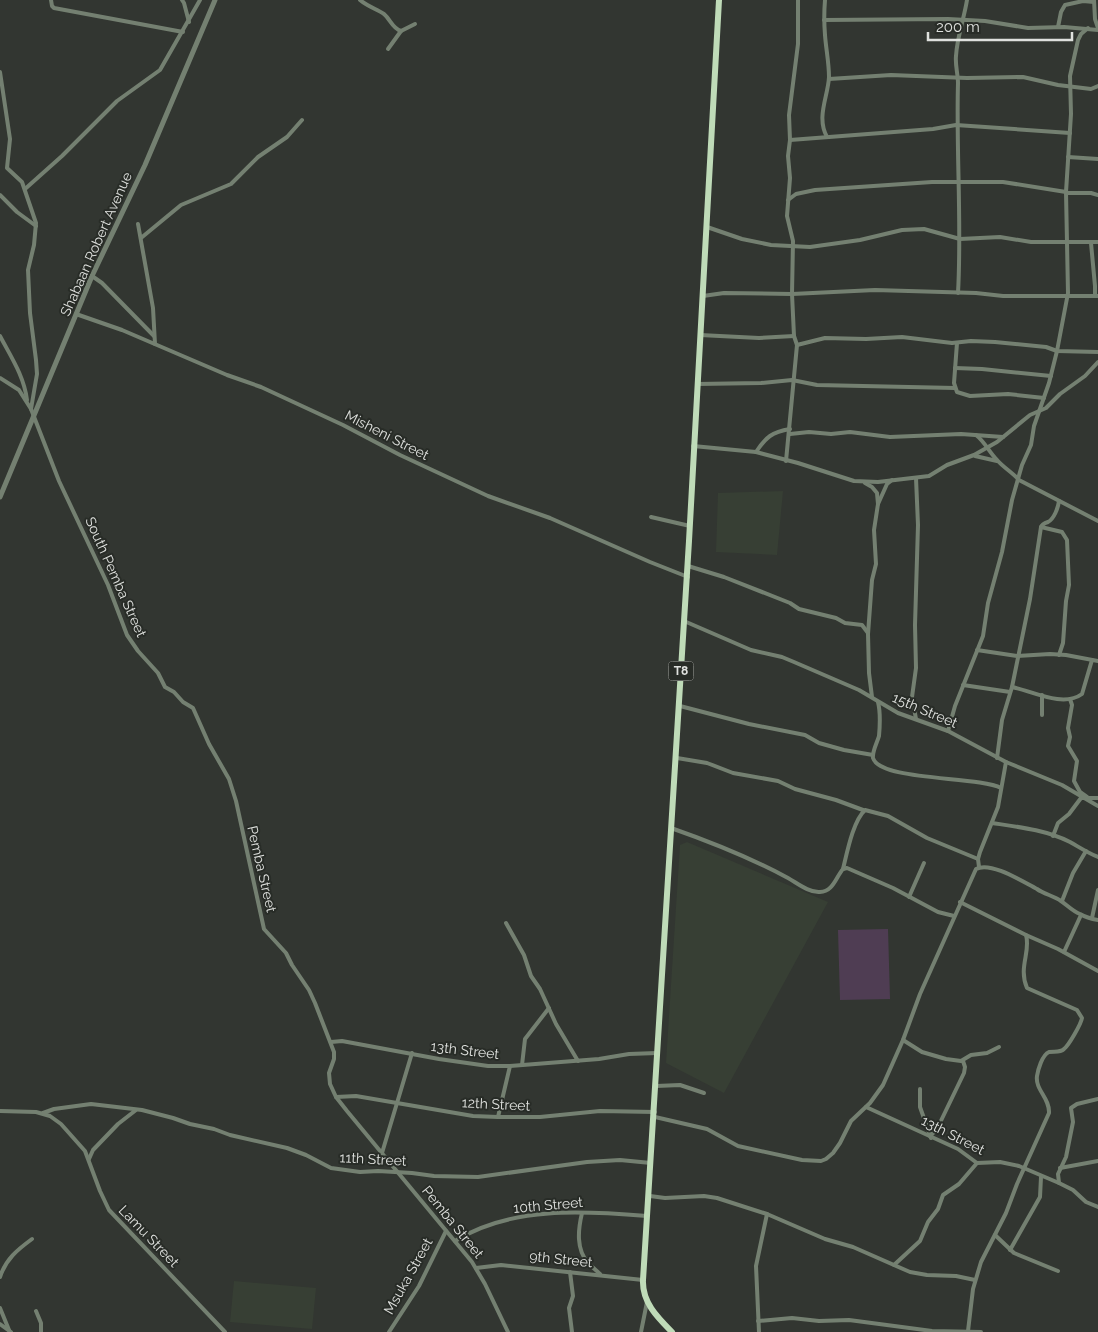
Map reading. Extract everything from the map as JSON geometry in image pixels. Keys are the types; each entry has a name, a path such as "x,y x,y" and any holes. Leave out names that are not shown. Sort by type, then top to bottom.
{"highway":[{"name":"T8","path":"672,1332 655,1314 647,1302 643,1289 643,1280 650,1196 650,1163 655,1115 657,1053 688,577 697,384 720,0"}],"street":[{"path":"51,0 54,8 183,32"},
{"path":"182,0 189,22"},
{"path":"25,189 62,156 117,101 160,70 200,0"},
{"name":"Shabaan Robert Avenue","path":"0,497 92,276 145,165 215,0"},
{"path":"360,0 367,6 383,13 395,29 400,31"},
{"path":"786,461 790,434 792,380 797,345 794,336 792,294 793,245 788,224 790,178 788,156 790,108 798,44 798,0"},
{"path":"825,0 824,20 829,79 822,119 823,131 827,137"},
{"path":"958,293 960,240 956,125 958,78 956,54 966,0"},
{"path":"824,20 963,20 985,21 1028,28 1098,29 1095,19 1094,1 1083,1 1065,5 1061,12 1058,27"},
{"path":"388,49 400,31 415,24"},
{"path":"948,731 963,685 983,636 988,603 998,571 1012,500 1022,465 1031,445 1038,412 1058,351 1067,295 1066,192 1070,132 1070,76 1078,40 1081,34 1088,28"},
{"path":"0,72 10,139 7,168 8,171 18,177 25,189 36,226 28,270 30,313 37,374 31,410"},
{"path":"829,79 891,75 958,78 1023,77 1071,86 1091,88 1098,86"},
{"path":"141,238 181,205 231,184 258,157 287,137 302,120"},
{"path":"790,140 933,129 956,125 1070,132"},
{"path":"1068,157 1098,159"},
{"path":"0,169 7,168"},
{"path":"788,200 796,194 815,190 932,182 1003,182 1098,195"},
{"path":"0,195 17,212 36,226"},
{"path":"138,224 153,308 155,344"},
{"path":"707,227 742,239 771,245 818,246 913,229 933,231 960,240 1000,237 1030,242 1098,242"},
{"path":"703,296 740,292 792,294 874,290 1013,296 1096,296 1091,243"},
{"path":"92,276 102,283 154,336"},
{"name":"Misheni Street","path":"76,314 155,344 313,411 400,456 488,496 550,518 688,577"},
{"path":"700,335 759,338 794,336"},
{"path":"0,336 21,374 28,404"},
{"path":"797,345 825,338 866,339 902,337 957,343 970,341 995,342 1046,347 1058,351 1098,352"},
{"path":"957,343 955,368 955,388 957,392 970,396 1008,394 1044,398"},
{"path":"694,446 756,452 854,481 863,482 929,476 948,465 988,448 1030,415 1046,408 1060,394 1085,376 1098,362"},
{"path":"955,368 982,368 1051,376"},
{"path":"0,378 19,390 28,404"},
{"path":"697,384 792,380 817,385 955,388"},
{"name":"South Pemba Street","path":"28,404 59,481 108,585 127,635 138,651 158,673 166,687 193,708 231,785 238,810"},
{"path":"756,452 762,443 774,432 790,429"},
{"path":"790,434 850,432 890,437 976,435 1003,437"},
{"path":"976,435 997,461"},
{"path":"974,455 997,461 1011,470 1019,480 1098,521"},
{"path":"916,478 918,525 916,668 912,697 916,719"},
{"path":"872,697 868,634 872,580 876,564 874,530 878,504 887,484 892,480"},
{"path":"863,482 875,490 878,504"},
{"path":"997,758 1002,720 1012,687 1030,599 1040,527 1043,523 1051,520 1059,501"},
{"path":"651,517 690,526"},
{"path":"1040,527 1062,532 1067,540 1069,585 1063,643 1059,655"},
{"path":"688,566 732,580 790,603 799,609 836,618 845,623 862,625 868,634"},
{"name":"15th Street","path":"684,621 751,650 782,657 794,662 872,697 898,713 948,731 997,758 1062,785 1080,798 1098,806"},
{"path":"977,650 1017,656 1050,654 1098,661"},
{"path":"1012,687 1051,699 1070,699 1082,694 1092,660"},
{"path":"963,685 1010,692"},
{"path":"1042,695 1042,715"},
{"path":"1070,699 1072,705 1068,728 1070,737 1068,746 1076,762 1074,781 1080,792 1088,797"},
{"path":"878,702 879,735 873,755 876,763 890,771 924,777 980,782 1001,788"},
{"path":"679,705 749,724 805,735 819,743 844,750 873,755"},
{"path":"677,758 694,759 733,773 778,781 795,789 888,816 927,838 978,859"},
{"path":"1006,762 998,807 978,859 979,867 998,870 1025,882 1062,902 1065,906 1081,915 1098,920"},
{"path":"1053,836 1058,823 1069,814 1080,798 1098,798"},
{"name":"Pemba Street","path":"238,810 264,929 282,948 309,990 331,1042 334,1056 329,1078 336,1096 476,1268 508,1332"},
{"path":"671,828 730,850 815,892 821,892 828,890 843,869 854,831 863,810"},
{"path":"992,823 1034,830 1053,836 1098,857"},
{"path":"1062,902 1073,873 1086,851"},
{"path":"909,897 924,863"},
{"name":"12th Street","path":"336,1096 350,1096 473,1116 540,1117 600,1112 655,1115 707,1129 738,1146 802,1160 821,1161 834,1153 850,1121 866,1107 883,1085 904,1040 920,994 960,902 979,867"},
{"path":"843,869 851,869 938,912 954,916"},
{"path":"1092,918 1098,890"},
{"path":"960,902 1064,952 1098,971"},
{"path":"1064,952 1081,915"},
{"path":"506,923 524,955 531,976 556,1024 578,1060"},
{"path":"966,1331 975,1280 981,1262 995,1236 1049,1113 1048,1103 1038,1084 1039,1070 1046,1054 1066,1048 1081,1024 1082,1018 1077,1010 1027,988 1023,966 1027,946 1026,935"},
{"path":"522,1065 525,1039 549,1008"},
{"path":"904,1040 922,1052 946,1059 963,1061 971,1055 987,1053 1000,1047"},
{"name":"13th Street","path":"331,1042 342,1041 468,1064 510,1066 657,1053"},
{"path":"382,1153 412,1053"},
{"path":"931,1137 937,1129 962,1078 965,1067 963,1061"},
{"path":"498,1117 510,1066"},
{"path":"656,1086 680,1085 704,1093"},
{"path":"920,1088 920,1107 931,1137"},
{"path":"1059,1183 1057,1178 1066,1157 1073,1122 1071,1108 1077,1104 1098,1099"},
{"name":"11th Street","path":"43,1114 54,1109 91,1104 136,1110 287,1148 331,1168 360,1172 478,1177 587,1162 620,1160 650,1163"},
{"name":"13th Street","path":"866,1107 958,1149 977,1163 987,1164 997,1161 1025,1168 1041,1177 1074,1190 1086,1202 1098,1207"},
{"path":"89,1159 93,1150 118,1124 136,1110"},
{"name":"Lamu Street","path":"0,1111 43,1114 56,1120 68,1131 80,1144 89,1159 109,1210 224,1332"},
{"path":"1060,1168 1098,1162"},
{"path":"894,1265 920,1241 928,1222 938,1209 943,1195 959,1184 977,1163"},
{"path":"1010,1250 1040,1197 1041,1177"},
{"path":"650,1196 665,1198 697,1196 717,1198 767,1214 910,1272 956,1276 975,1280"},
{"path":"582,1213 578,1228 580,1244 587,1262 600,1274"},
{"name":"10th Street","path":"455,1241 474,1230 534,1215 610,1213 647,1216"},
{"path":"759,1332 756,1266 767,1214"},
{"name":"Msuka Street","path":"389,1332 419,1286 446,1231"},
{"path":"995,1236 1010,1250 1058,1271"},
{"path":"0,1277 9,1258 32,1239"},
{"name":"9th Street","path":"476,1268 502,1265 643,1280"},
{"path":"570,1272 573,1296 569,1308 572,1332"},
{"path":"641,1332 647,1302"},
{"path":"0,1308 10,1331"},
{"path":"36,1311 41,1323 41,1332"},
{"path":"758,1322 792,1318 819,1321 849,1320 932,1331 981,1332"},
{"path":"0,1324 10,1331"}],"shaded area":[{"path":"783,491 777,555 716,552 718,493"},
{"path":"687,842 828,902 724,1093 666,1063 680,845"},
{"path":"888,929 890,999 840,1000 838,930"},
{"path":"234,1281 316,1288 312,1329 230,1322"}]}
